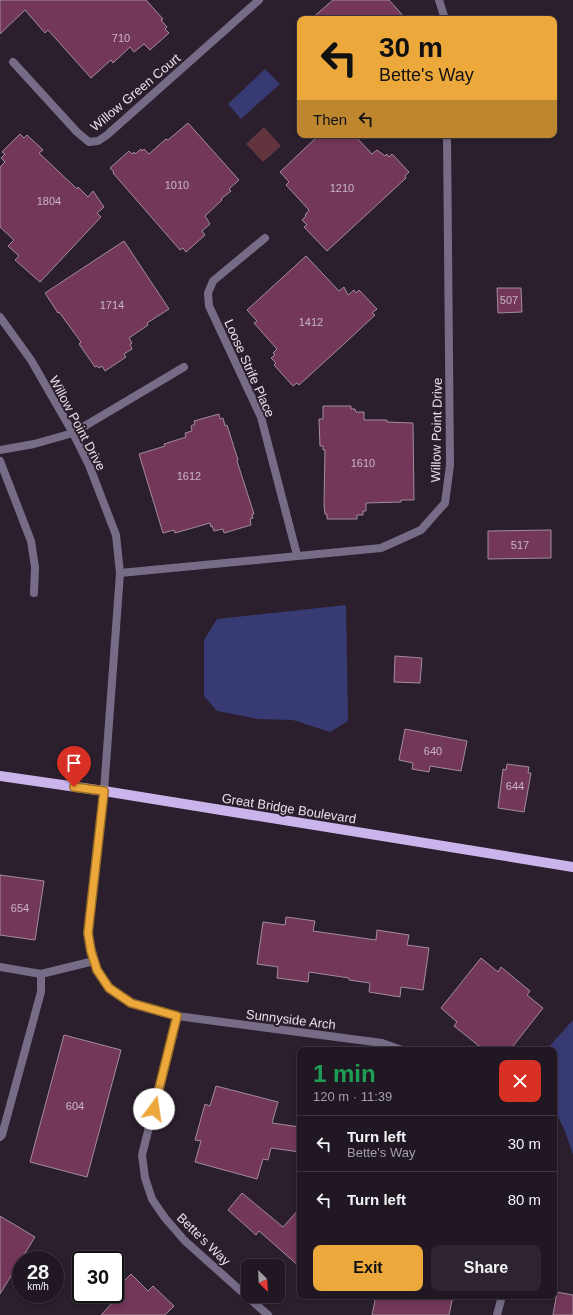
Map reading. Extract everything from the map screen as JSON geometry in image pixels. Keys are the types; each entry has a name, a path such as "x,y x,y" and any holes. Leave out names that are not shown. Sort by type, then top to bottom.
{"main road":[{"name":"Great Bridge Boulevard","path":"0,776 104,791 573,867"}],"street":[{"name":"Willow Green Court","path":"13,62 77,132 89,142 98,141 259,0"},
{"path":"439,0 444,16"},
{"name":"Willow Point Drive","path":"120,572 381,548 422,530 445,503 450,465 447,138"},
{"name":"Loose Strife Place","path":"266,238 213,281 208,293 209,306 261,417 297,555"},
{"name":"Willow Point Drive","path":"0,317 30,360 73,433 89,466 116,535 120,572 104,791"},
{"path":"0,450 34,444 73,433 184,366"},
{"path":"0,461 31,541 35,567 34,593"},
{"path":"104,791 88,933 94,961 97,970 109,988 131,1003 177,1016"},
{"path":"0,967 42,974 94,961"},
{"path":"0,1138 41,992 42,974"},
{"name":"Sunnyside Arch","path":"177,1016 382,1043 393,1047"},
{"name":"Bette's Way","path":"177,1016 142,1155 145,1178 152,1199 164,1218 185,1242 268,1315"},
{"path":"497,1315 501,1299"}],"shaded area":[{"path":"265,69 280,84 241,119 228,104"},
{"path":"264,127 281,146 263,162 246,144"},
{"path":"346,605 348,721 330,732 293,720 258,719 217,711 204,696 204,640 217,619"},
{"path":"573,1020 573,1155 565,1131 557,1114 557,1047 549,1047"}],"building":[{"path":"0,0 146,0 163,19 161,20 167,27 165,29 169,33 150,50 144,44 134,52 130,47 113,63 111,60 91,78 48,30 45,33 25,10 0,34"},
{"path":"333,0 389,0 403,16 314,16"},
{"path":"188,123 239,180 229,189 231,191 205,216 210,224 202,231 205,235 186,252 183,248 180,250 110,168 129,151 132,154 134,152 135,154 141,149 142,151 144,149 149,154"},
{"path":"20,134 24,138 27,135 43,150 39,153 77,189 78,187 88,197 93,191 104,207 97,213 101,217 40,282 15,260 19,256 8,246 14,240 0,227 0,167 5,162 1,158 5,154 2,152"},
{"path":"316,138 357,138 372,154 377,150 385,156 387,154 389,157 392,154 409,172 405,176 406,178 327,251 304,227 307,225 302,220 309,210 286,185 289,182 280,172"},
{"path":"124,241 169,309 147,323 148,325 129,338 132,343 130,344 132,349 124,354 126,357 105,371 102,366 99,368 97,366 95,367 79,344 81,342 59,312 58,313 45,293"},
{"path":"306,256 339,291 344,287 348,295 354,290 356,293 359,290 377,309 372,313 375,315 345,343 299,385 297,383 293,386 274,365 276,363 271,358 275,355 273,353 277,349 254,323 257,321 247,310"},
{"path":"497,288 521,288 522,312 498,313"},
{"path":"323,406 351,406 351,409 355,409 356,412 364,412 364,420 387,420 387,422 413,423 414,500 366,503 366,511 363,511 363,515 357,515 357,519 327,519 324,505 325,450 323,450 323,446 320,446 319,419 323,419"},
{"path":"219,414 220,419 223,418 225,426 227,425 254,514 252,514 253,518 250,519 251,525 224,533 223,529 214,531 210,523 175,533 174,530 163,533 139,454 165,446 164,444 186,437 185,433 192,431 191,426 195,424 194,421"},
{"path":"551,530 551,558 488,559 488,531"},
{"path":"395,656 422,658 420,683 394,682"},
{"path":"405,729 467,741 461,771 430,766 429,772 412,769 413,763 399,760"},
{"path":"507,764 529,767 528,773 531,773 524,812 498,808 503,769 506,770"},
{"path":"0,875 44,881 35,940 0,935"},
{"path":"286,917 315,921 313,931 376,940 377,930 409,935 407,945 429,948 423,990 401,987 400,997 369,992 370,983 349,980 349,978 309,972 308,982 277,978 278,967 257,964 263,922 285,925"},
{"path":"481,958 498,972 501,967 530,991 527,995 543,1008 512,1047 480,1047 454,1026 457,1022 441,1008"},
{"path":"64,1035 121,1050 87,1177 30,1162"},
{"path":"216,1086 278,1102 272,1123 297,1127 297,1152 271,1148 268,1160 263,1159 257,1179 195,1162 201,1141 195,1140 205,1104 210,1106"},
{"path":"242,1193 283,1227 297,1211 297,1264 259,1231 256,1235 228,1210"},
{"path":"0,1216 35,1237 26,1251 12,1251 12,1274 0,1294"},
{"path":"131,1274 148,1291 153,1286 174,1306 165,1315 101,1315 112,1303 124,1303 124,1281"},
{"path":"557,1292 573,1295 573,1315 553,1315"},
{"path":"375,1299 452,1299 449,1315 372,1315"}],"route":[{"path":"74,787 104,791 88,933 91,951 97,970 109,988 131,1003 177,1016 154,1109"}]}
